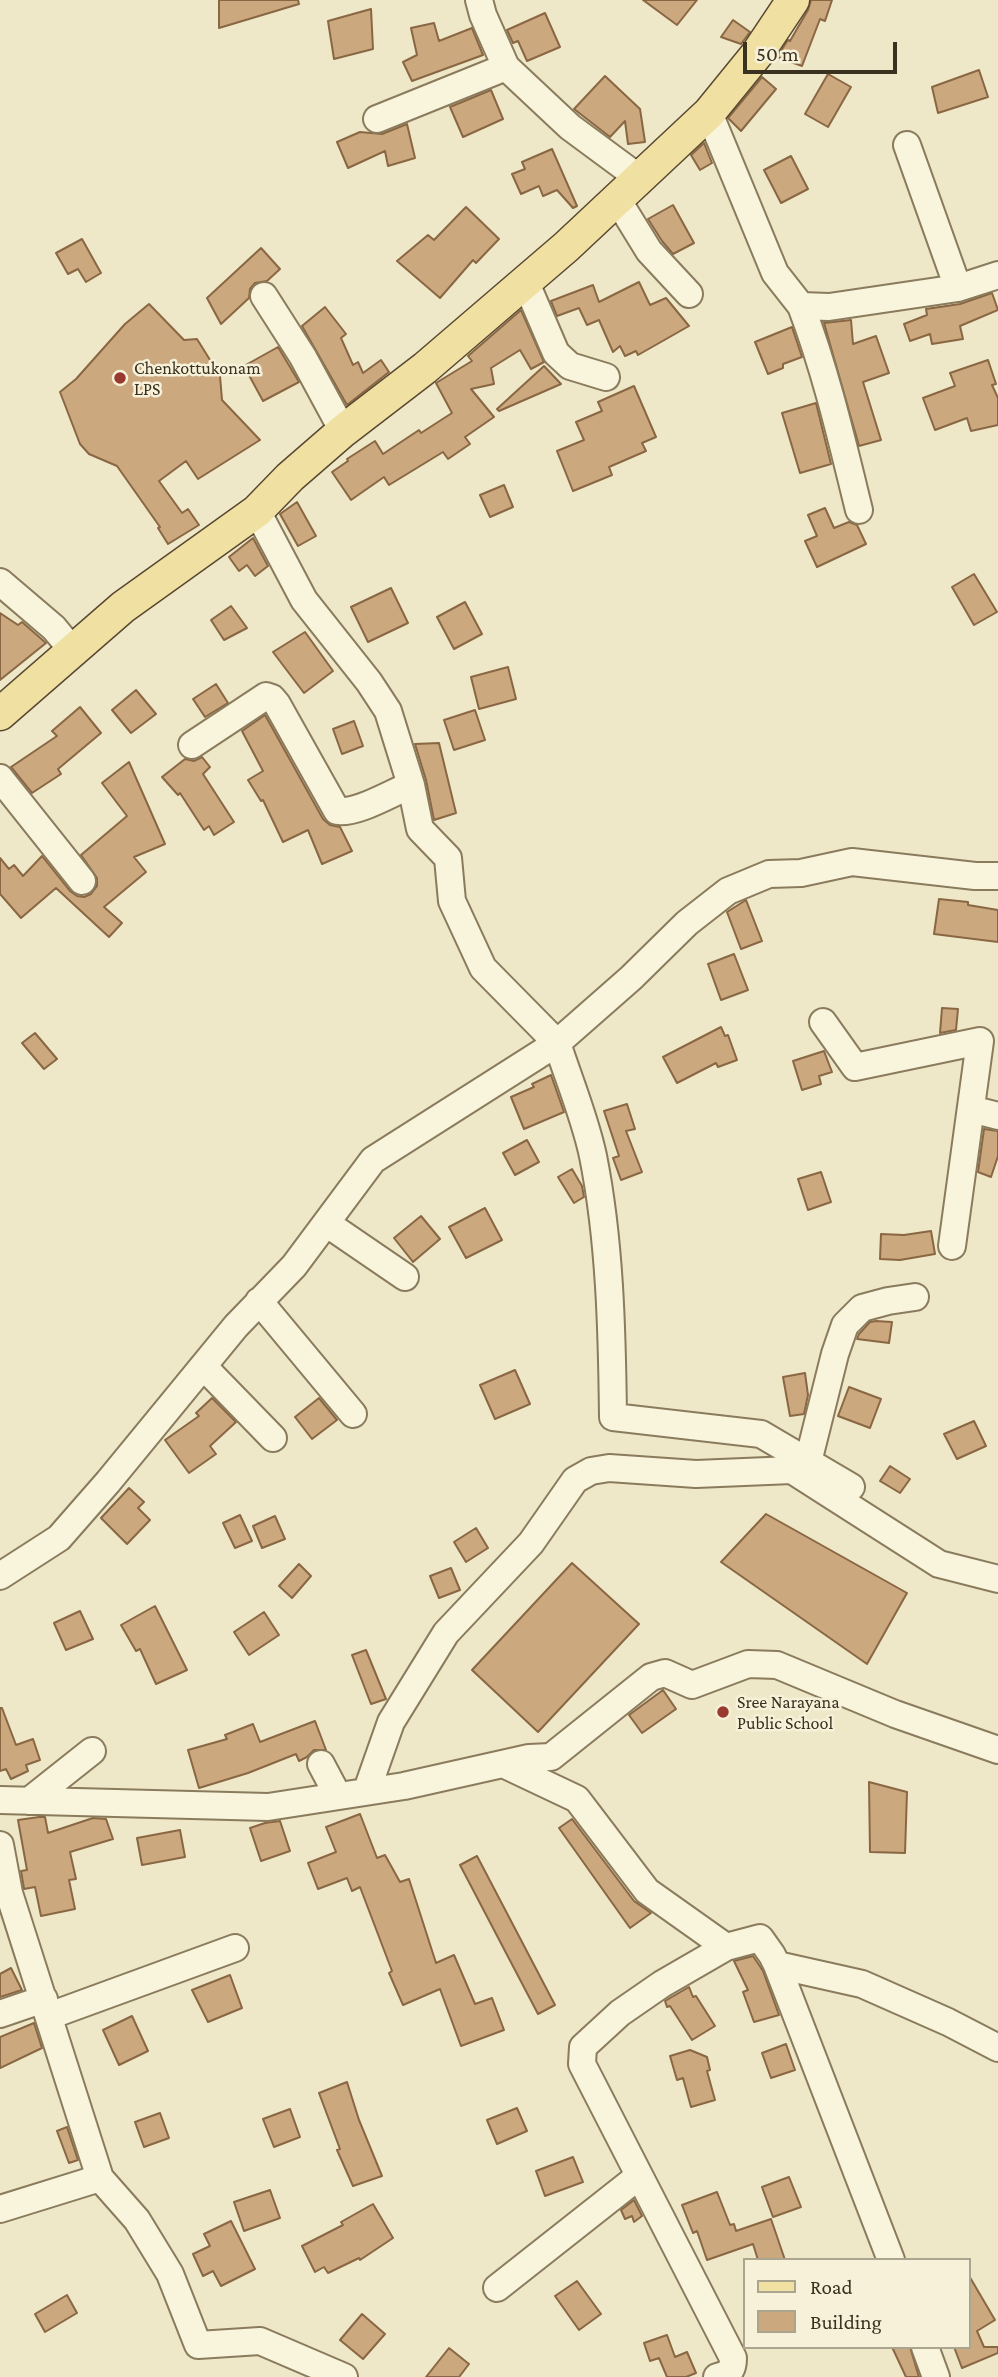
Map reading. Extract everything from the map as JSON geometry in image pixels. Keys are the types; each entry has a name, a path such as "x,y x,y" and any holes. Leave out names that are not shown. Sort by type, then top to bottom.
{"main road":[{"path":"0,714 123,607 257,511 290,477 343,432 425,368 526,283 709,113 757,54 793,0"}],"street":[{"path":"479,0 506,67 570,127 628,189 649,251 689,294"},
{"path":"377,119 506,67"},
{"path":"709,113 775,273 801,306 817,349 859,510"},
{"path":"907,145 958,288"},
{"path":"801,306 829,307 997,280"},
{"path":"526,283 556,353 569,366 606,377"},
{"path":"264,296 303,357 343,432"},
{"path":"257,511 304,600 369,682 388,711 411,785 420,828 448,858 452,901 484,968 557,1043 592,1153 611,1325 613,1418 761,1434 851,1487"},
{"path":"0,582 54,628 73,651"},
{"path":"192,745 266,696 272,698 283,713 337,811 355,809 411,785"},
{"path":"0,778 82,880"},
{"path":"0,1576 59,1538 203,1366 294,1266 373,1160 557,1043 631,978 687,923 728,891 769,874 801,873 852,862 975,876 998,876"},
{"path":"823,1022 855,1067 980,1041 952,1246"},
{"path":"971,1109 998,1116"},
{"path":"326,1223 405,1277"},
{"path":"808,1462 845,1325 862,1308 915,1297"},
{"path":"260,1301 353,1414"},
{"path":"203,1366 273,1438"},
{"path":"367,1790 391,1722 446,1633 531,1544 575,1480 592,1471 609,1468 696,1474 792,1470 939,1564 998,1579"},
{"path":"0,1800 268,1807 404,1786 503,1764 551,1757 651,1677 665,1673 692,1685 748,1664 777,1665 895,1714 998,1750"},
{"path":"29,1801 92,1751"},
{"path":"321,1764 338,1796"},
{"path":"503,1764 577,1799 647,1891 726,1947"},
{"path":"0,1845 9,1893 100,2178 136,2220 170,2274 198,2345 260,2341 344,2377"},
{"path":"717,2377 728,2374 733,2368 733,2358 582,2064 583,2048 631,2006 662,1984 726,1947 760,1938 777,1965 890,2258"},
{"path":"0,2014 47,2008 235,1948"},
{"path":"777,1965 862,1984 948,2022 998,2048"},
{"path":"497,2288 639,2176"},
{"path":"0,2209 100,2178"},
{"path":"926,2349 936,2377"}],"building":[{"path":"219,0 298,0 299,4 219,28"},
{"path":"643,0 697,0 677,25"},
{"path":"811,0 832,0 825,21 820,19 802,66 777,57 788,40 790,41"},
{"path":"371,9 373,49 334,59 328,21"},
{"path":"545,13 560,47 527,61 518,41 513,43 507,30"},
{"path":"733,20 750,32 741,44 721,37"},
{"path":"434,23 439,41 472,28 483,55 412,81 403,62 417,55 411,28"},
{"path":"979,70 988,97 938,113 932,87"},
{"path":"828,74 851,87 828,127 805,114"},
{"path":"605,76 640,109 645,142 628,144 625,121 610,137 574,109"},
{"path":"762,77 776,89 741,131 728,118"},
{"path":"491,90 503,119 463,137 450,107"},
{"path":"407,124 415,158 388,166 385,151 348,168 337,142 360,132 382,134"},
{"path":"704,143 712,163 700,170 691,155"},
{"path":"552,149 577,206 573,208 557,190 543,196 539,186 521,194 512,174 525,169 522,162"},
{"path":"791,156 808,189 781,203 764,170"},
{"path":"673,205 694,243 673,254 648,219"},
{"path":"466,207 499,239 476,263 473,260 440,298 397,261 428,235 434,240"},
{"path":"82,239 101,273 86,282 78,269 68,274 56,253"},
{"path":"261,248 280,269 267,281 255,283 250,289 249,298 221,324 207,298"},
{"path":"639,282 650,305 666,298 689,326 638,355 636,351 625,356 620,346 613,352 599,320 587,325 579,308 557,316 551,301 593,285 599,302"},
{"path":"992,293 998,310 960,326 963,339 932,344 930,334 910,341 904,324 927,315 926,309 960,304"},
{"path":"149,304 184,340 197,339 220,376 222,400 260,440 198,479 186,461 159,481 182,513 188,509 199,525 168,544 158,528 160,527 117,466 89,454 80,444 60,392 76,379 125,324"},
{"path":"325,307 346,334 341,338 353,365 358,362 363,373 381,360 389,372 347,405 302,326"},
{"path":"521,310 544,362 531,369 520,350 491,368 494,384 471,389 494,417 465,437 470,444 448,459 443,452 389,485 384,477 351,500 332,472 375,441 383,454 419,430 421,433 452,413 436,383 472,361 468,356"},
{"path":"851,320 853,344 876,336 889,373 863,382 881,440 859,446 824,323"},
{"path":"792,327 802,357 783,364 783,368 768,374 755,342"},
{"path":"278,347 299,382 263,401 244,366"},
{"path":"988,360 996,384 992,385 998,398 998,425 971,431 967,418 935,430 923,398 955,386 950,373"},
{"path":"544,366 561,384 499,411 497,409"},
{"path":"634,386 656,437 642,443 646,451 609,467 612,475 573,491 557,451 584,440 576,422 602,411 598,402"},
{"path":"816,403 831,464 800,473 782,413"},
{"path":"504,485 513,507 490,517 480,495"},
{"path":"297,502 316,536 298,546 280,514"},
{"path":"825,508 834,528 849,522 857,525 866,544 817,567 805,541 817,536 808,515"},
{"path":"253,538 268,566 255,576 247,565 239,571 229,557"},
{"path":"974,574 997,612 974,625 952,587"},
{"path":"391,588 408,623 368,642 351,607"},
{"path":"465,602 482,634 454,649 437,617"},
{"path":"231,606 247,628 224,640 211,620"},
{"path":"0,613 18,625 22,622 46,643 0,680"},
{"path":"305,632 333,671 304,693 273,652"},
{"path":"508,667 516,699 479,709 471,677"},
{"path":"216,684 228,703 205,717 193,699"},
{"path":"136,690 156,714 131,733 112,710"},
{"path":"80,707 101,733 58,769 61,774 32,793 11,767 57,736 52,731"},
{"path":"475,710 485,740 454,750 444,720"},
{"path":"265,715 323,819 330,825 340,827 352,851 322,864 308,830 283,842 263,800 261,801 248,780 263,771 242,731"},
{"path":"354,721 363,746 342,754 333,729"},
{"path":"439,743 456,813 434,820 415,744"},
{"path":"202,757 210,767 203,774 234,822 214,835 209,826 204,830 180,793 178,795 162,777 185,759 194,761"},
{"path":"129,762 165,844 134,857 146,872 104,907 122,923 109,937 56,888 21,918 0,894 0,858 9,869 14,865 23,876 42,856 70,891 84,897 91,894 97,886 97,878 81,855 127,816 102,783"},
{"path":"939,899 968,902 968,905 998,910 998,942 934,934"},
{"path":"746,900 762,941 741,949 727,912"},
{"path":"734,954 748,990 721,1000 708,964"},
{"path":"942,1008 958,1009 956,1030 940,1033"},
{"path":"721,1027 725,1036 728,1035 737,1060 718,1067 716,1063 677,1083 663,1057"},
{"path":"35,1033 57,1059 44,1069 22,1043"},
{"path":"824,1051 832,1072 819,1076 821,1084 802,1090 793,1061"},
{"path":"551,1075 564,1112 524,1129 511,1097 534,1087 532,1084"},
{"path":"627,1104 635,1129 626,1131 642,1172 621,1180 613,1158 619,1156 604,1111"},
{"path":"984,1129 998,1131 998,1156 991,1177 978,1172"},
{"path":"527,1140 539,1162 515,1175 503,1153"},
{"path":"572,1169 582,1186 584,1197 574,1203 558,1177"},
{"path":"821,1172 831,1202 808,1210 798,1179"},
{"path":"485,1208 502,1240 466,1258 449,1227"},
{"path":"421,1216 440,1239 413,1262 394,1238"},
{"path":"931,1231 935,1254 900,1260 880,1259 881,1234 904,1235"},
{"path":"870,1322 892,1322 889,1343 857,1339"},
{"path":"515,1370 530,1404 495,1419 480,1385"},
{"path":"805,1373 808,1395 804,1414 790,1416 783,1377"},
{"path":"849,1387 881,1399 870,1428 838,1416"},
{"path":"212,1398 236,1422 210,1446 216,1454 189,1473 165,1440 199,1416 196,1413"},
{"path":"319,1398 337,1420 312,1439 295,1417"},
{"path":"974,1421 986,1446 957,1459 944,1434"},
{"path":"890,1466 910,1479 900,1493 880,1481"},
{"path":"129,1488 144,1502 138,1508 150,1520 127,1544 101,1518"},
{"path":"766,1514 907,1593 867,1664 721,1562"},
{"path":"240,1515 252,1541 235,1548 223,1523"},
{"path":"275,1516 285,1539 262,1548 253,1526"},
{"path":"476,1528 488,1548 466,1562 454,1542"},
{"path":"572,1563 639,1624 538,1732 472,1670"},
{"path":"299,1564 311,1576 292,1598 279,1586"},
{"path":"451,1568 460,1590 439,1598 430,1576"},
{"path":"155,1606 187,1670 156,1684 140,1649 136,1651 121,1625"},
{"path":"80,1611 93,1639 66,1650 54,1623"},
{"path":"264,1612 279,1635 249,1655 234,1632"},
{"path":"366,1650 386,1699 371,1704 352,1655"},
{"path":"663,1690 676,1709 642,1733 629,1715"},
{"path":"0,1708 16,1745 33,1739 40,1760 26,1765 28,1771 11,1779 6,1769 0,1771"},
{"path":"315,1721 326,1750 314,1750 299,1761 296,1754 199,1788 188,1750 227,1739 225,1735 253,1724 260,1742"},
{"path":"869,1782 907,1792 905,1853 870,1852"},
{"path":"360,1814 377,1858 385,1855 400,1882 409,1879 436,1963 454,1955 475,2004 492,1998 504,2030 461,2046 440,1989 403,2005 389,1973 392,1971 360,1887 352,1891 347,1878 318,1889 308,1863 336,1852 326,1827"},
{"path":"45,1817 48,1833 93,1818 106,1819 113,1839 70,1852 76,1879 69,1880 75,1909 41,1916 35,1887 24,1889 21,1871 27,1870 18,1820"},
{"path":"572,1819 634,1901 651,1913 630,1928 559,1828"},
{"path":"280,1821 290,1851 261,1861 250,1828"},
{"path":"180,1830 185,1857 142,1865 137,1838"},
{"path":"477,1856 555,2005 538,2014 460,1865"},
{"path":"753,1956 763,1971 779,2015 754,2022 743,1992 748,1990 734,1961"},
{"path":"11,1968 22,1990 0,1997 0,1974"},
{"path":"230,1975 242,2008 208,2022 192,1990"},
{"path":"689,1987 693,1997 696,1996 715,2026 692,2040 665,2001"},
{"path":"132,2016 148,2051 119,2065 103,2030"},
{"path":"34,2023 42,2048 0,2068 0,2037"},
{"path":"786,2044 795,2070 771,2078 762,2053"},
{"path":"690,2050 707,2057 710,2070 707,2071 715,2100 691,2107 683,2078 677,2080 670,2056"},
{"path":"347,2082 382,2176 353,2186 337,2150 340,2149 319,2093"},
{"path":"517,2108 527,2131 497,2144 487,2120"},
{"path":"290,2109 300,2137 274,2147 263,2119"},
{"path":"160,2113 169,2138 144,2147 135,2122"},
{"path":"67,2127 78,2160 69,2163 57,2131"},
{"path":"573,2157 583,2182 545,2196 536,2171"},
{"path":"789,2177 801,2207 773,2217 762,2187"},
{"path":"270,2190 280,2218 244,2231 234,2202"},
{"path":"717,2192 730,2225 734,2224 736,2231 771,2219 784,2258 757,2258 753,2244 707,2260 697,2231 693,2233 682,2205"},
{"path":"634,2200 642,2216 634,2222 632,2216 625,2219 621,2210"},
{"path":"373,2204 393,2238 360,2260 359,2258 328,2273 324,2267 315,2272 302,2246 343,2225 341,2222"},
{"path":"231,2221 255,2269 221,2286 213,2271 203,2276 193,2254 210,2246 204,2234"},
{"path":"970,2277 995,2320 977,2331 984,2347 998,2347 998,2353 962,2368 955,2349 970,2349"},
{"path":"577,2281 601,2314 579,2330 555,2296"},
{"path":"67,2295 77,2313 45,2332 35,2314"},
{"path":"362,2314 385,2334 363,2359 340,2340"},
{"path":"667,2335 675,2357 687,2352 696,2373 686,2377 667,2377 659,2358 650,2361 644,2343"},
{"path":"449,2348 469,2364 459,2377 426,2377"},
{"path":"893,2349 911,2349 919,2377 906,2377"}],"place":[{"name":"Chenkottukonam LPS","path":"120,378"},
{"name":"Sree Narayana Public School","path":"723,1712"}]}
